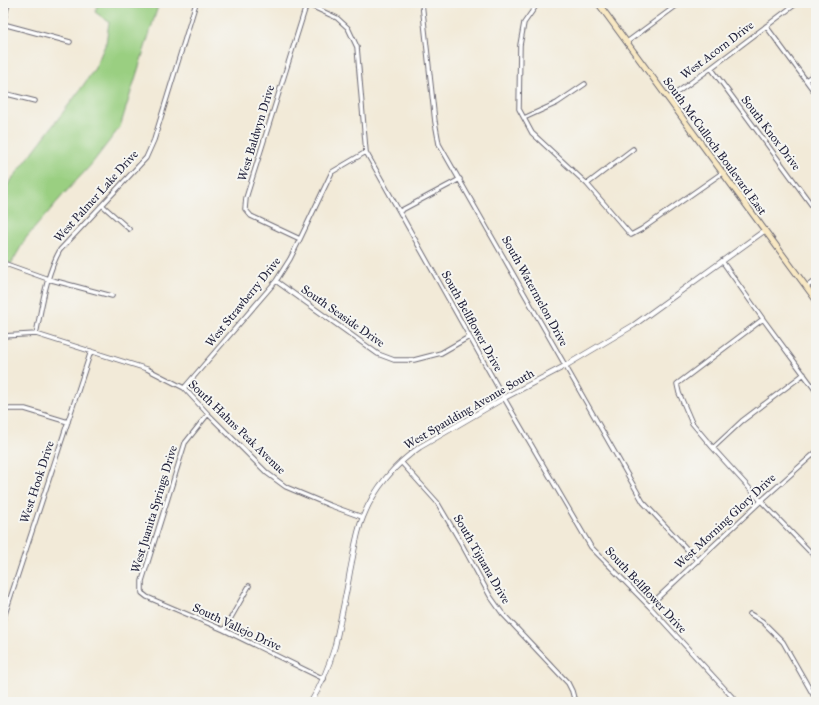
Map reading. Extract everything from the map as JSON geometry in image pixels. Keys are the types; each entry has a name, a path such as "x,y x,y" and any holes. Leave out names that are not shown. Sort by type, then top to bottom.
{"main road":[{"name":"South McCulloch Boulevard East","path":"598,3 816,300"}],"street":[{"path":"8,3 3,24 70,42"},
{"name":"West Palmer Lake Drive","path":"36,334 48,279 54,260 60,250 146,158 154,140 196,3"},
{"name":"South Bellflower Drive","path":"307,3 337,18 348,28 357,48 366,152 469,337 591,547 649,606 711,675 738,702"},
{"name":"West Baldwyn Drive","path":"300,239 251,216 245,209 246,198 307,3"},
{"name":"South Watermelon Drive","path":"422,3 435,122 439,144 643,502 698,561"},
{"path":"538,3 524,23 520,45 519,109 532,133 587,184 631,235 642,229 722,173"},
{"path":"627,42 680,3"},
{"name":"West Acorn Drive","path":"668,99 797,3"},
{"path":"766,26 816,94"},
{"name":"South Knox Drive","path":"711,68 816,211"},
{"path":"806,80 816,73"},
{"path":"524,118 557,103 585,84"},
{"path":"3,93 35,101"},
{"path":"587,184 633,149"},
{"name":"West Strawberry Drive","path":"184,388 276,281 290,259 332,172 366,152"},
{"path":"400,211 460,179"},
{"path":"102,205 129,229"},
{"name":"West Spaulding Avenue South","path":"310,702 324,679 335,646 362,517 381,485 401,462 420,447 504,398 565,366 634,325 764,231"},
{"path":"722,261 816,391"},
{"path":"3,263 48,279 112,296"},
{"path":"806,287 816,280"},
{"name":"South Seaside Drive","path":"276,281 378,354 394,360 414,360 441,353 469,337"},
{"path":"763,319 676,384 692,423 761,501 816,558"},
{"name":"South Hahns Peak Avenue","path":"3,336 36,334 147,369 184,388 267,473 286,487 328,505 362,517"},
{"name":"West Hook Drive","path":"3,620 91,351"},
{"path":"713,448 742,421 804,374"},
{"path":"3,408 25,409 68,422"},
{"name":"West Juanita Springs Drive","path":"142,594 142,581 185,443 208,414"},
{"name":"West Morning Glory Drive","path":"649,606 761,501 816,452"},
{"name":"South Tijuana Drive","path":"401,462 437,502 490,596 502,613 568,684 575,702"},
{"path":"224,630 249,586"},
{"name":"South Vallejo Drive","path":"142,594 147,598 224,630 324,679"},
{"path":"750,614 762,622 783,642 816,700 812,702"}],"green space":[{"path":"98,3 159,3 120,127 90,166 26,238 11,264 3,260 3,191 95,68 106,43 109,22 95,12"}]}
